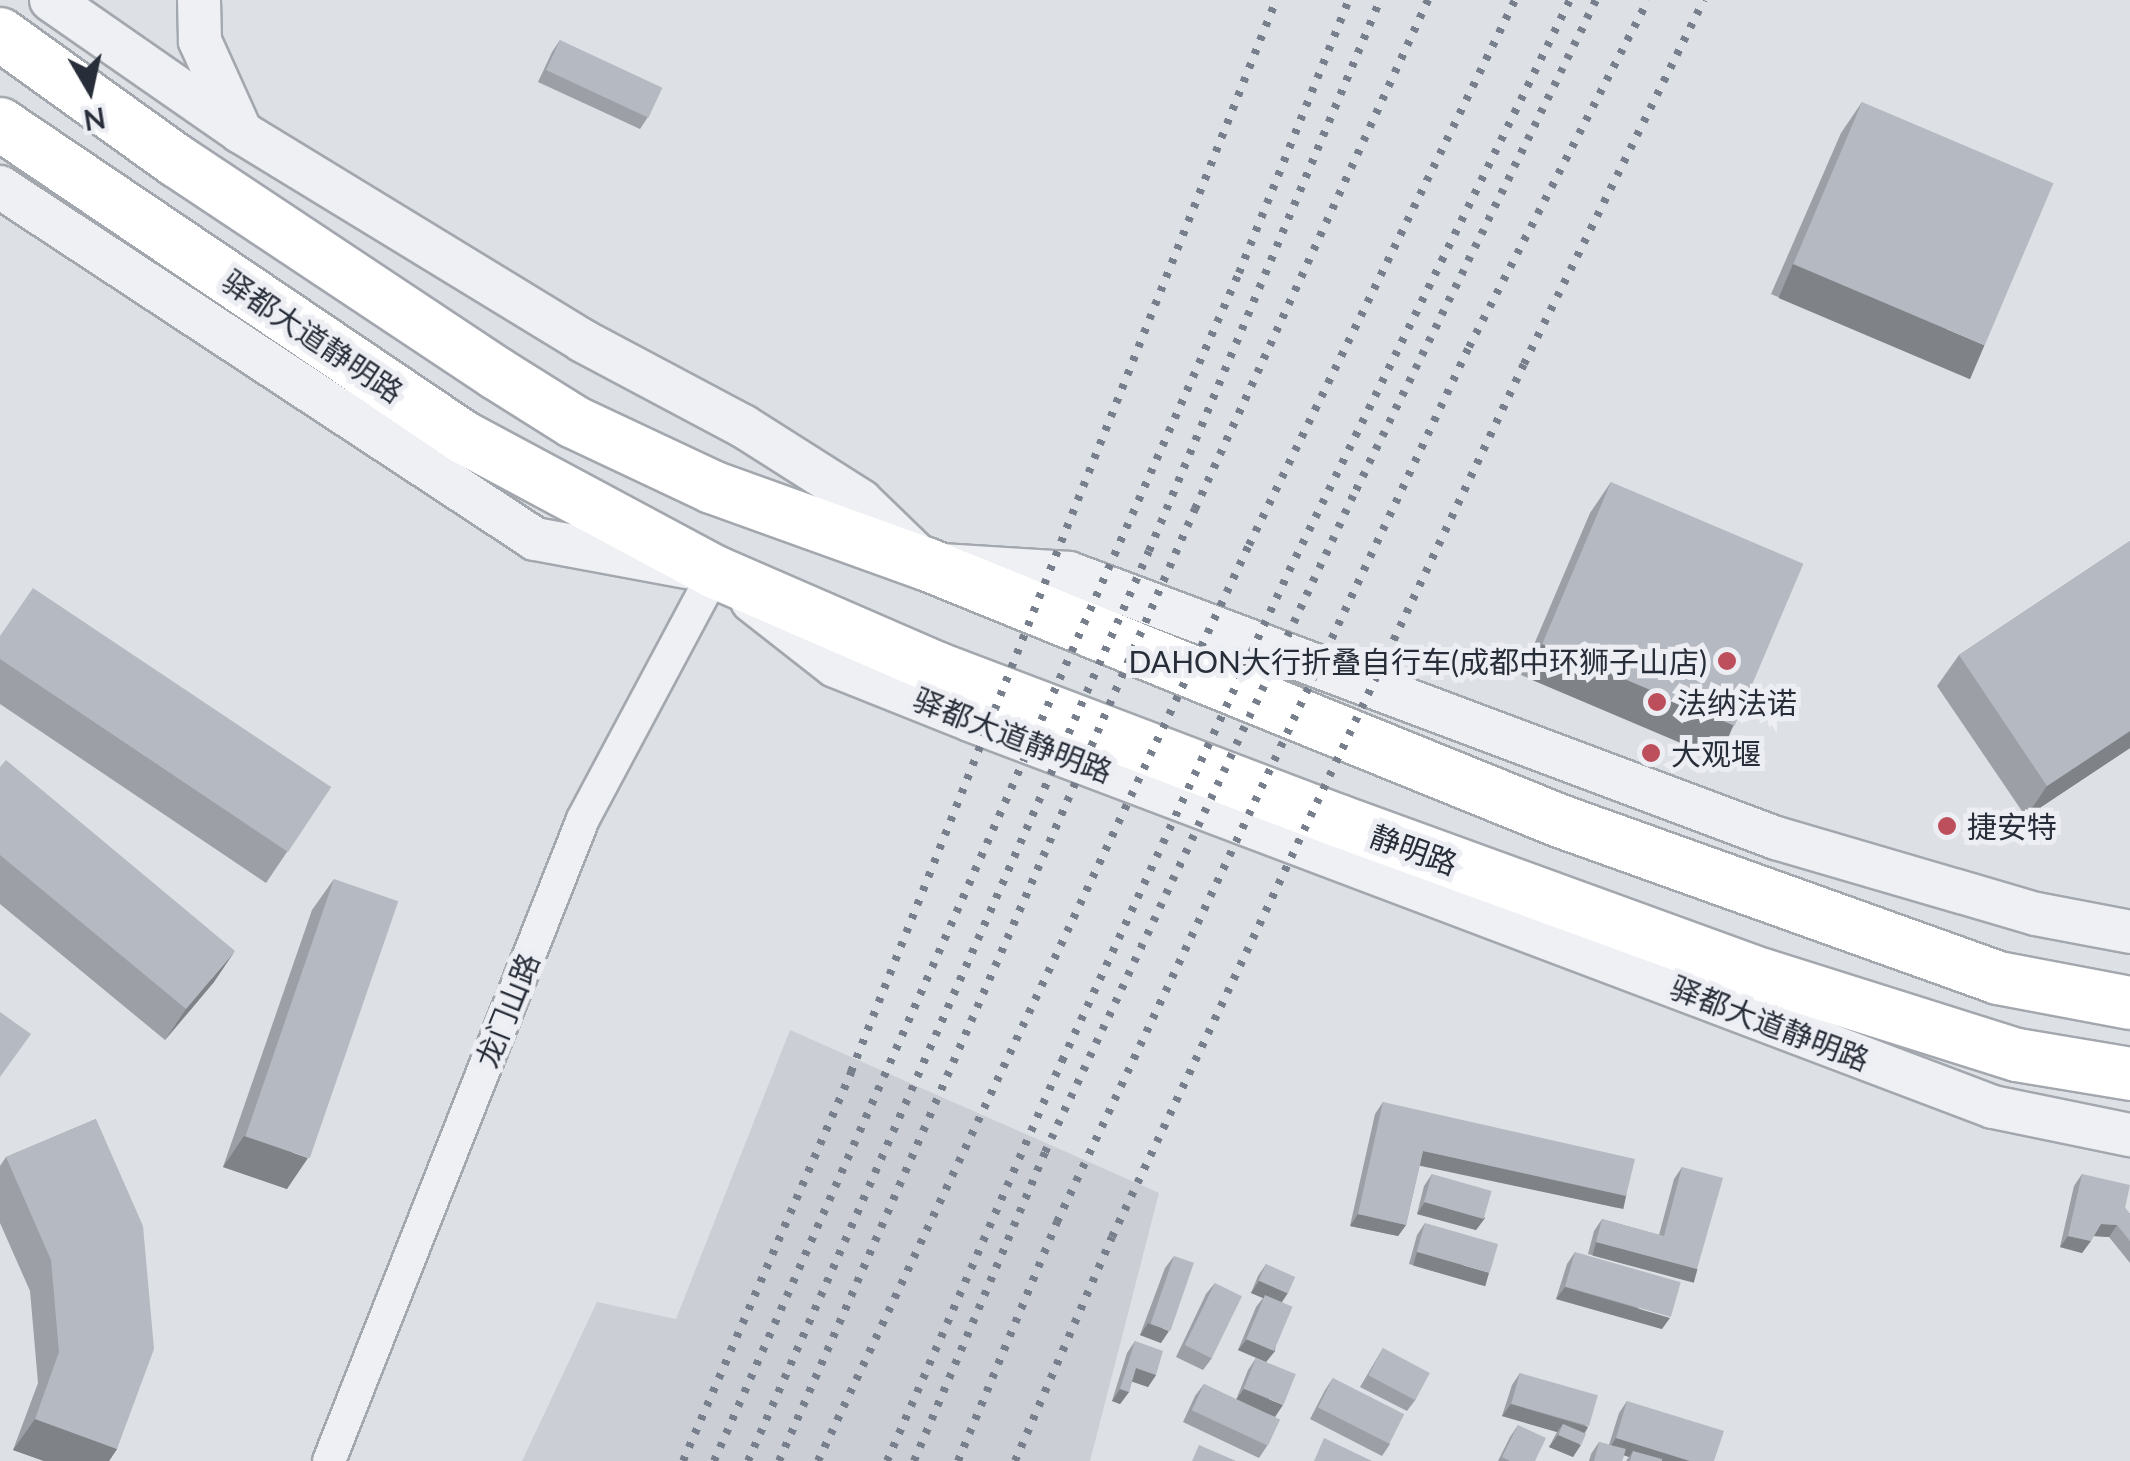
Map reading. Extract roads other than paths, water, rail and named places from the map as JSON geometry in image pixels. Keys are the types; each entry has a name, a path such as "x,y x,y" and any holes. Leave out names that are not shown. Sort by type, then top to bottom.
{"main road":[{"path":"0,34 177,161 574,422 712,487 926,564 1560,821 1998,978 2130,1003"},
{"name":"驿都大道静明路","path":"0,124 463,436 715,572"},
{"name":"静明路","path":"715,572 936,668 1338,821 1745,968 2017,1055 2130,1074"}],"street":[{"path":"51,0 242,132 583,342 743,426 861,502 926,564 1069,573 1776,838 2036,914 2130,932"},
{"path":"198,0 200,40 242,132"},
{"path":"0,186 534,539 715,572"},
{"name":"驿都大道静明路","path":"715,572 835,666 1993,1107 2130,1135"},
{"name":"龙门山路","path":"330,1461 583,819 715,572"}],"railway":[{"path":"683,1461 851,1072 1276,0"},
{"path":"714,1461 1239,273 1349,0"},
{"path":"748,1461 1149,551 1380,0"},
{"path":"779,1461 1195,509 1428,0"},
{"path":"818,1461 1249,545 1515,0"},
{"path":"887,1461 1062,1061 1289,571 1570,0"},
{"path":"914,1461 1045,1152 1356,490 1596,0"},
{"path":"958,1461 1057,1222 1469,347 1648,0"},
{"path":"1015,1461 1112,1237 1524,364 1704,0"}],"place":[{"name":"DAHON大行折叠自行车(成都中环狮子山店)","path":"1727,661"},
{"name":"法纳法诺","path":"1657,702"},
{"name":"大观堰","path":"1651,753"},
{"name":"捷安特","path":"1947,826"}]}
